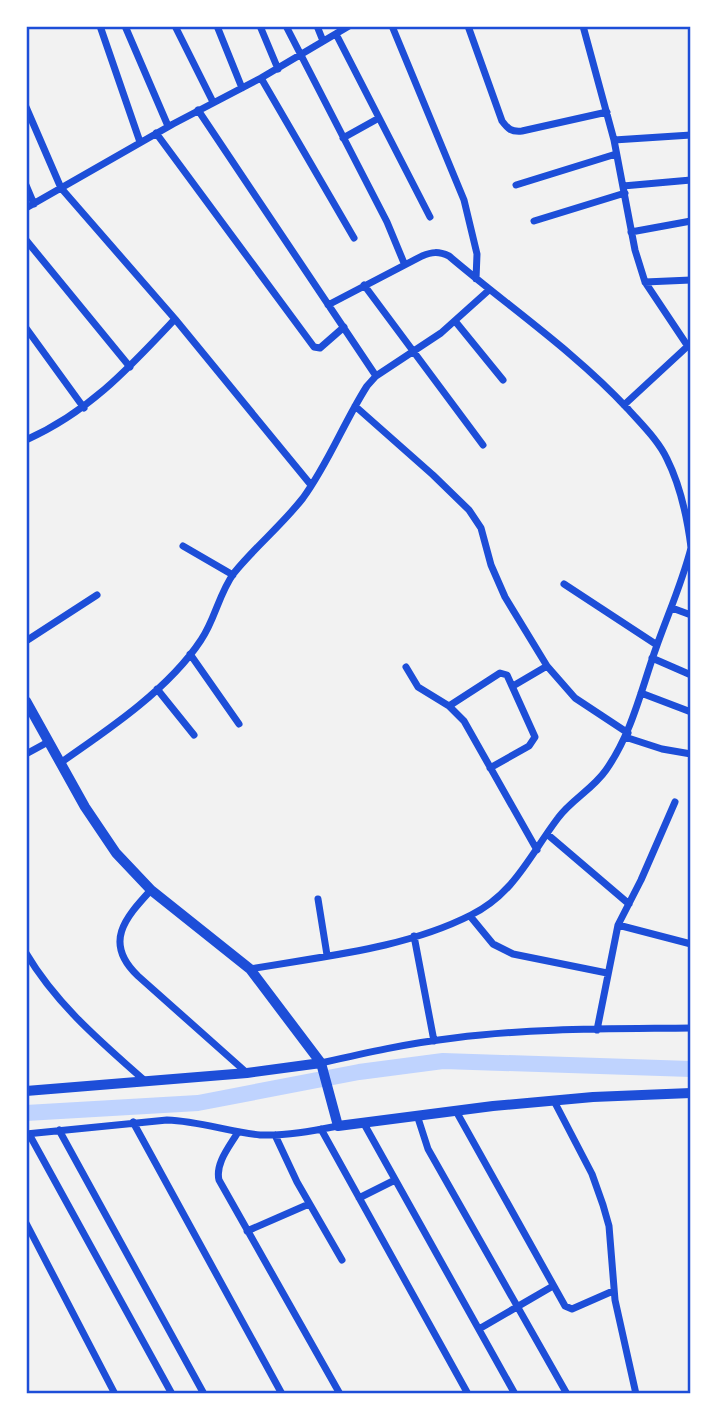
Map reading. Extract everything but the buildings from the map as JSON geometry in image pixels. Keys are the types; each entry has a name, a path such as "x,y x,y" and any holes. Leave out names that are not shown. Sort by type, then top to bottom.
{"street":[{"path":"100,26 140,142"},
{"path":"125,26 168,126"},
{"path":"175,26 213,102"},
{"path":"217,26 242,89"},
{"path":"260,26 278,69"},
{"path":"286,26 387,222 404,263"},
{"path":"317,26 323,41"},
{"path":"26,208 168,126 278,69 349,26"},
{"path":"392,26 464,200 477,254 476,279"},
{"path":"468,26 507,129 513,132 522,131 607,112"},
{"path":"583,26 614,140 631,232 645,282 689,344 624,405"},
{"path":"336,34 430,217"},
{"path":"261,78 354,238"},
{"path":"26,107 61,188 175,319 311,485"},
{"path":"198,110 376,376"},
{"path":"343,138 379,118"},
{"path":"156,133 314,346 320,348 344,327"},
{"path":"614,140 691,135"},
{"path":"516,186 616,154"},
{"path":"534,221 624,190 691,180"},
{"path":"26,185 34,204"},
{"path":"631,232 691,221"},
{"path":"26,240 130,367"},
{"path":"250,969 414,936 471,916 492,904 537,850 559,816 604,773 626,735 691,547 682,497 657,442 624,405 559,342 442,252 433,252 404,263 328,305"},
{"path":"645,282 691,280"},
{"path":"364,285 483,444"},
{"path":"60,763 118,722 157,689 190,654 202,639 233,575 302,498 367,386 376,376 415,352 489,290"},
{"path":"26,440 84,408 130,367 175,319"},
{"path":"455,321 503,380"},
{"path":"26,328 84,408"},
{"path":"355,406 433,475 478,521 491,565 505,597 547,666 575,698 626,735 662,749 691,754"},
{"path":"183,545 233,575"},
{"path":"564,584 657,645"},
{"path":"26,641 97,595"},
{"path":"672,608 691,615"},
{"path":"190,654 239,723"},
{"path":"652,659 691,675"},
{"path":"513,686 547,666"},
{"path":"405,667 418,687 449,706 464,721 537,850"},
{"path":"449,706 500,673 507,675 535,737 529,746 490,768"},
{"path":"157,689 194,735"},
{"path":"641,694 691,712"},
{"path":"27,703 85,807 116,853 151,890 250,969 323,1068 338,1126"},
{"path":"26,754 48,742"},
{"path":"597,1030 618,926 675,802"},
{"path":"547,834 629,904"},
{"path":"151,890 124,922 120,934 123,958 138,976 247,1073"},
{"path":"318,899 327,955"},
{"path":"471,916 493,944 513,954 607,973"},
{"path":"618,926 691,944"},
{"path":"414,936 434,1041"},
{"path":"26,953 66,1008 145,1081"},
{"path":"26,1091 323,1068 434,1041 554,1030 691,1028"},
{"path":"172,1394 28,1134 133,1122 186,1121 238,1132 275,1135 417,1115 554,1101 691,1093"},
{"path":"554,1101 592,1174 609,1226 613,1291 636,1394"},
{"path":"456,1111 568,1309 613,1291"},
{"path":"417,1115 428,1149 566,1394"},
{"path":"133,1122 282,1394"},
{"path":"363,1122 515,1394"},
{"path":"321,1129 468,1394"},
{"path":"59,1130 204,1394"},
{"path":"238,1132 217,1172 226,1195 340,1394"},
{"path":"275,1135 309,1204 342,1260"},
{"path":"359,1198 395,1180"},
{"path":"247,1231 309,1204"},
{"path":"26,1223 115,1394"},
{"path":"479,1329 553,1286"}],"waterway":[{"path":"26,1113 198,1103 359,1072 443,1061 691,1069"}]}
